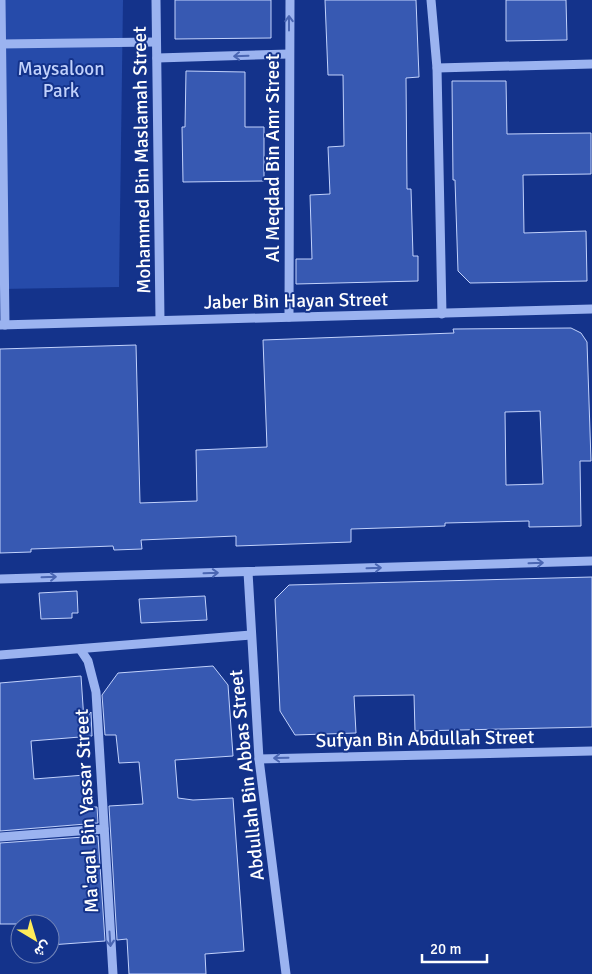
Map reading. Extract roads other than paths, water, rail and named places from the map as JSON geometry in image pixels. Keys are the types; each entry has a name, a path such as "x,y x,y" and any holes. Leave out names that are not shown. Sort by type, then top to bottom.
{"street":[{"path":"1,0 3,325"},
{"name":"Mohammed Bin Maslamah Street","path":"156,0 160,320"},
{"name":"Al Meqdad Bin Amr Street","path":"289,317 290,0"},
{"path":"432,0 437,68 442,314"},
{"path":"1,44 156,42"},
{"path":"157,58 289,54"},
{"path":"437,68 592,64"},
{"name":"Jaber Bin Hayan Street","path":"3,325 592,309"},
{"path":"0,579 592,561"},
{"name":"Abdullah Bin Abbas Street","path":"248,572 259,759 286,974"},
{"path":"0,655 251,635"},
{"name":"Ma'aqal Bin Yassar Street","path":"80,649 88,661 96,692 113,974"},
{"name":"Sufyan Bin Abdullah Street","path":"259,759 592,751"},
{"path":"0,837 104,829"}],"park label":[{"name":"Maysaloon Park","path":"61,80"}]}
